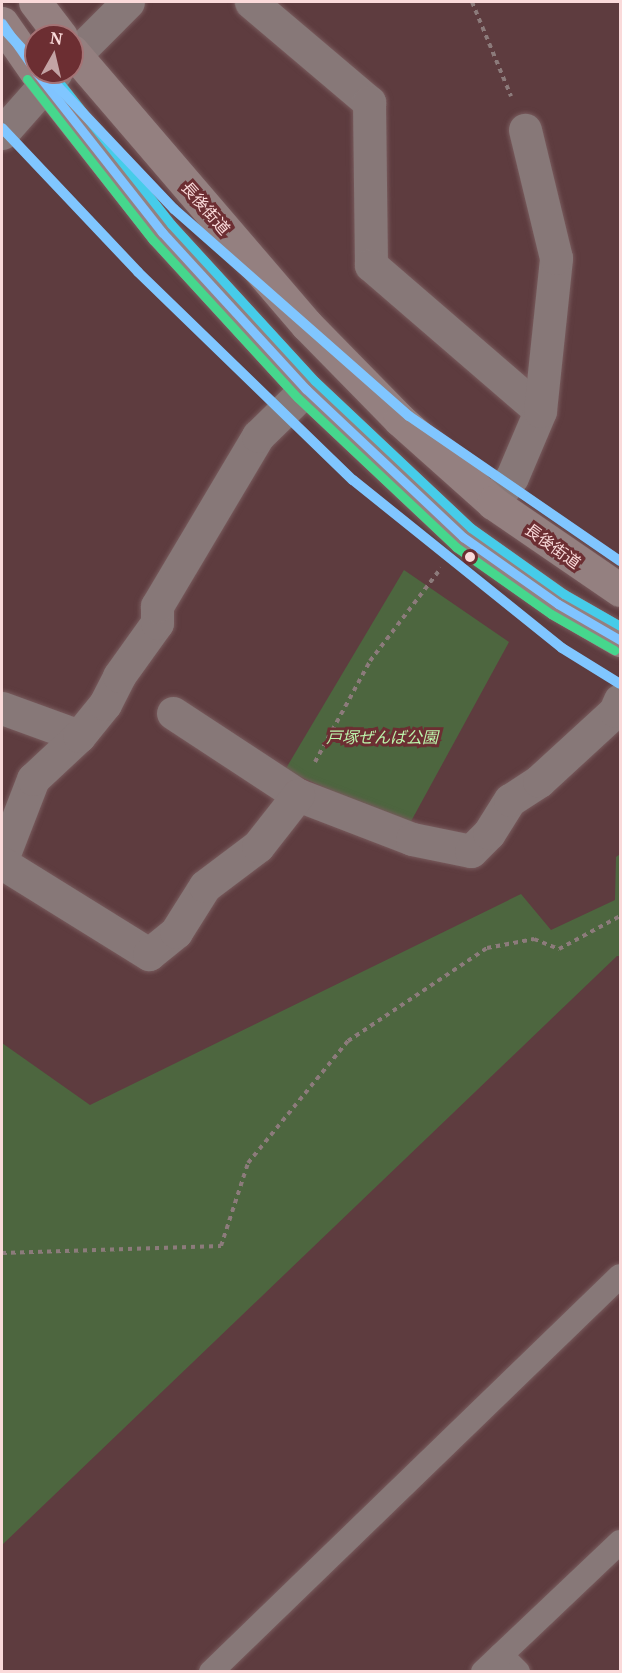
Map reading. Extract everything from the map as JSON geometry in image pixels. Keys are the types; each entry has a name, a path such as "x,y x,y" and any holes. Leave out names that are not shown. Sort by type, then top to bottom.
{"main road":[{"name":"長後街道","path":"36,2 44,24"},
{"name":"長後街道","path":"2,23 24,39"},
{"name":"長後街道","path":"71,84 162,232 306,389 463,537 558,604 621,640"},
{"name":"長後街道","path":"78,84 307,326 400,420 493,503 621,590"}],"street":[{"path":"84,39 128,2"},
{"path":"251,2 369,102 371,265 540,411"},
{"path":"2,133 40,84"},
{"path":"493,503 512,477 540,411 556,258 525,130"},
{"path":"298,795 258,846 204,886 176,932 149,954 2,861 33,779 79,736 105,704 119,676 158,623 157,606 258,436 306,389"},
{"path":"173,713 298,795 412,840 471,850 489,833 510,800 539,781 615,711 621,700"},
{"path":"2,708 79,736"}],"lane":[{"path":"211,1671 621,1276"},
{"path":"483,1671 509,1663 621,1542"}],"path":[{"path":"472,2 525,130"},
{"path":"298,795 370,662 441,568"},
{"path":"2,1253 221,1246 248,1162 348,1041 487,948 534,939 559,949 621,916"}],"green space":[{"name":"戸塚ぜんば公園","path":"404,570 509,642 409,825 285,770"},
{"path":"620,854 620,956 617,956 2,1545 2,1043 90,1105 521,894 551,930 615,900 616,857"}],"transit line":[{"path":"2,23 24,55"},
{"path":"2,27 24,51"},
{"path":"31,84 153,240 298,398 456,547 551,614 614,650"},
{"path":"45,84 162,232 306,389 463,537 558,604 620,640"},
{"path":"55,84 174,209 409,416 620,561"},
{"path":"60,84 171,224 315,381 471,528 564,594 620,626"},
{"path":"2,128 138,272 353,480 562,648 620,684"}]}
